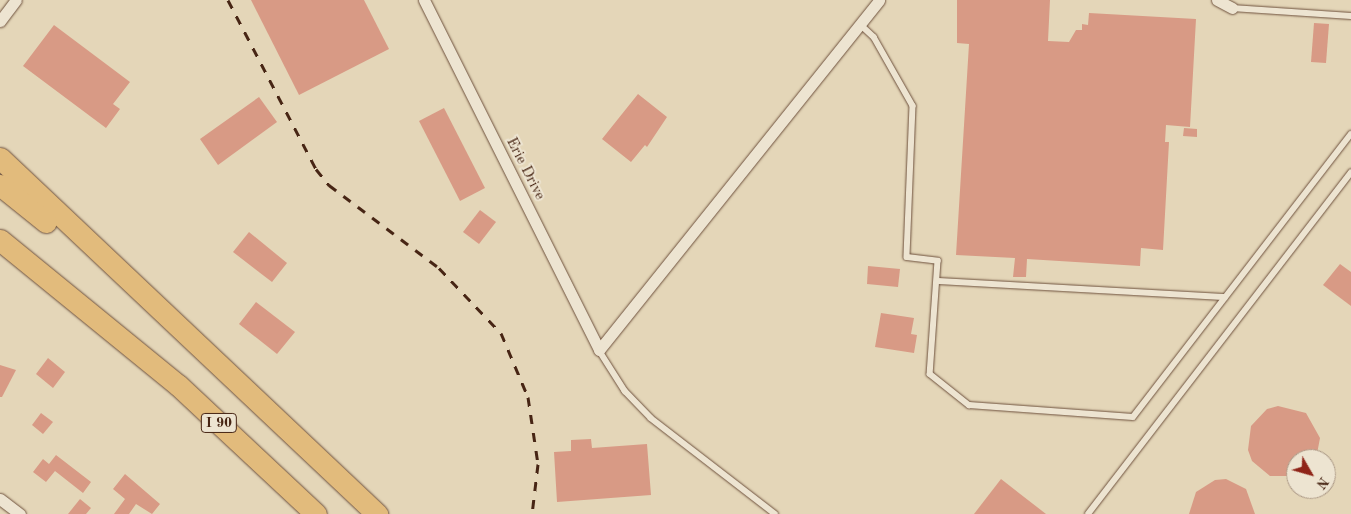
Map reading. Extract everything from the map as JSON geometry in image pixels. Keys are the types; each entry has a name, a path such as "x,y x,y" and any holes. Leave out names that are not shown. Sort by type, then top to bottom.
{"highway":[{"path":"0,158 190,339"},
{"name":"I 90","path":"0,185 190,339 377,514"},
{"name":"I 90","path":"0,240 120,334 316,514"},
{"path":"0,249 120,334"}],"street":[{"path":"0,21 16,0"},
{"name":"Erie Drive","path":"424,0 599,350"},
{"path":"599,350 746,162 879,0"},
{"path":"1216,0 1232,8"},
{"path":"0,498 20,514"}],"lane":[{"path":"1232,8 1351,16"},
{"path":"860,24 874,37 913,106 907,257 938,261 930,374 969,405 1133,417 1351,134"},
{"path":"1088,514 1351,173"},
{"path":"937,281 1226,297"},
{"path":"599,350 625,391 651,418 775,514"}],"building":[{"path":"251,0 364,0 389,49 299,95"},
{"path":"957,0 1050,0 1048,41 1069,42 1076,30 1082,30 1082,24 1088,25 1089,13 1196,19 1190,127 1166,125 1165,142 1169,142 1163,250 1141,248 1140,266 1027,259 1026,277 1013,277 1015,258 956,255 969,44 957,43"},
{"path":"1314,23 1329,24 1326,63 1311,62"},
{"path":"54,25 130,82 113,104 120,109 106,128 23,66"},
{"path":"638,94 667,117 647,147 645,145 631,162 602,139"},
{"path":"259,97 277,122 218,165 200,139"},
{"path":"444,108 485,188 460,201 419,121"},
{"path":"1184,128 1197,129 1197,137 1183,136"},
{"path":"480,210 496,222 479,244 463,232"},
{"path":"249,232 287,263 272,282 233,252"},
{"path":"1340,264 1351,272 1351,306 1323,285"},
{"path":"868,266 900,269 898,287 867,284"},
{"path":"256,302 295,332 277,354 239,324"},
{"path":"881,313 914,318 911,334 917,335 914,353 875,347"},
{"path":"48,358 65,372 53,388 36,374"},
{"path":"0,365 16,370 2,397 0,397"},
{"path":"1278,406 1306,413 1320,438 1318,449 1286,449 1286,476 1270,476 1252,461 1248,450 1251,426 1267,409"},
{"path":"41,413 53,422 43,434 32,425"},
{"path":"591,439 592,448 647,444 651,495 557,502 554,452 571,451 571,440"},
{"path":"56,455 91,482 83,493 55,471 46,482 33,472 43,459 49,464"},
{"path":"125,474 160,504 152,514 136,504 129,514 114,514 125,499 113,489"},
{"path":"1001,479 1046,514 974,514"},
{"path":"1226,479 1246,489 1255,514 1189,514 1196,492 1215,480"},
{"path":"80,499 91,508 86,514 68,514"}],"railway":[{"path":"228,0 316,169 329,185 439,268 501,333 528,397 538,464 532,514"}]}
